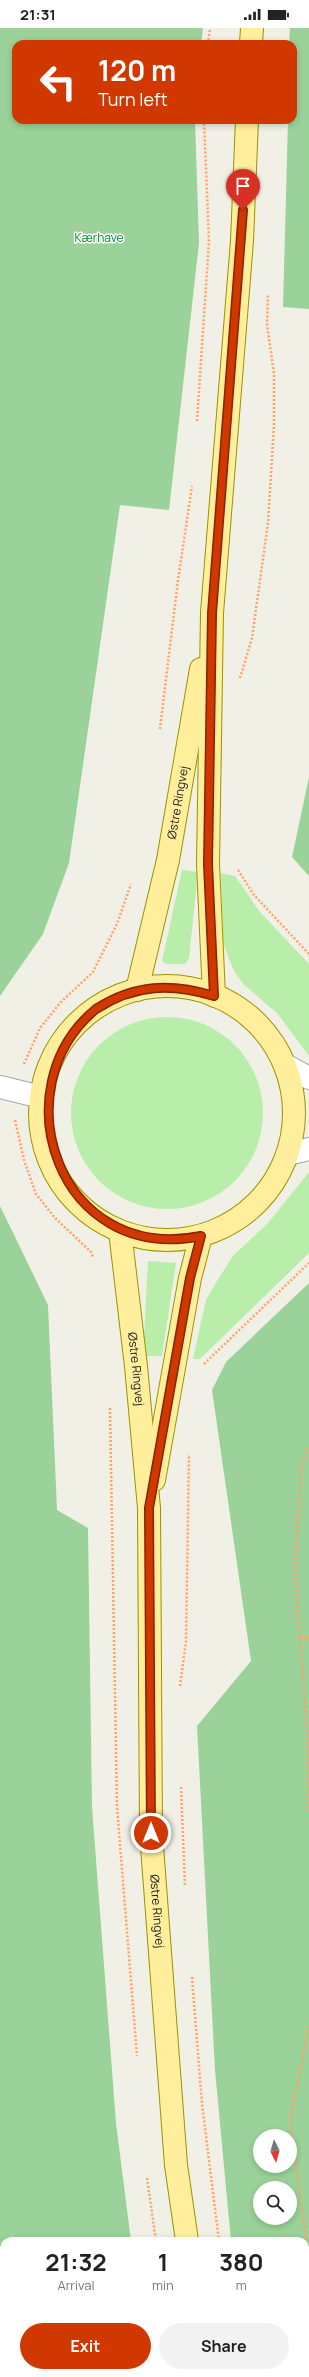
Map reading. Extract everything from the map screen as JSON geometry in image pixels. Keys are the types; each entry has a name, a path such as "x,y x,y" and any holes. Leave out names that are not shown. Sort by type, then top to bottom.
{"main road":[{"path":"251,40 252,28"},
{"name":"Østre Ringvej","path":"214,996 208,864 212,613 240,256 248,124"},
{"name":"Østre Ringvej","path":"137,990 168,860 189,728 212,613"},
{"path":"176,987 189,988 214,996 232,1004 253,1020 275,1046 285,1065 291,1087 294,1109 294,1124 288,1154 273,1184 253,1207 229,1224 201,1236 160,1240 120,1231 98,1220 80,1205 64,1187 52,1167 44,1144 41,1121 41,1097 49,1067 63,1041 84,1018 108,1001 137,990 176,987"},
{"name":"Østre Ringvej","path":"120,1231 136,1366 149,1508 151,1833 176,2165 186,2237"},
{"name":"Østre Ringvej","path":"149,1508 190,1278 201,1236"}],"street":[{"path":"285,1065 309,1078"},
{"path":"0,1087 41,1097"},
{"path":"288,1154 309,1149"}],"path":[{"path":"208,40 210,28"},
{"path":"197,422 209,241 204,124"},
{"path":"239,681 252,638 268,523 274,425 274,374 267,324 268,288"},
{"path":"160,732 178,580 193,478"},
{"path":"236,863 238,870"},
{"path":"180,1689 186,1641 190,1447"},
{"path":"309,1448 302,1465 295,1572 308,1742 309,1811"},
{"path":"300,1637 309,1638"},
{"path":"181,1783 186,1893"},
{"path":"192,1971 202,2104 218,2237"},
{"path":"306,2237 290,2120 309,2026"}],"green space":[{"name":"Kærhave","path":"0,28 203,28 202,40 12,40 12,124 195,124 199,243 169,510 120,505 69,863 43,934 0,996"},
{"path":"290,28 309,28 309,309 283,307 288,124 297,124 297,40 289,40"},
{"path":"309,777 309,876 292,857"},
{"path":"182,870 198,872 189,958 185,964 166,964 162,961"},
{"path":"221,873 235,876 260,912 309,964 309,1056 277,1013 243,984 233,969 223,943"},
{"path":"167,1017 195,1021 220,1033 235,1045 247,1060 259,1085 263,1113 259,1141 247,1166 235,1181 220,1193 195,1205 167,1209 139,1205 114,1193 99,1181 87,1166 75,1141 71,1113 75,1085 87,1060 99,1045 114,1033 139,1021"},
{"path":"309,1172 309,1253 200,1359 193,1359 206,1300 217,1281 233,1256 268,1223"},
{"path":"0,1206 48,1305 57,1510 88,1528 92,1807 116,2123 130,2237 0,2237"},
{"path":"148,1261 176,1263 162,1356 143,1356"},
{"path":"309,1283 309,2237 231,2237 215,2070 197,1726 251,1661 212,1390 226,1362"}],"route":[{"path":"151,1833 149,1508 190,1278 201,1236 174,1240 160,1240 133,1235 120,1231 98,1220 80,1205 64,1187 52,1167 44,1144 42,1132 41,1097 49,1067 63,1041 84,1018 108,1001 137,990 163,987 189,988 214,996 208,864 212,613 222,509 243,210"}]}
